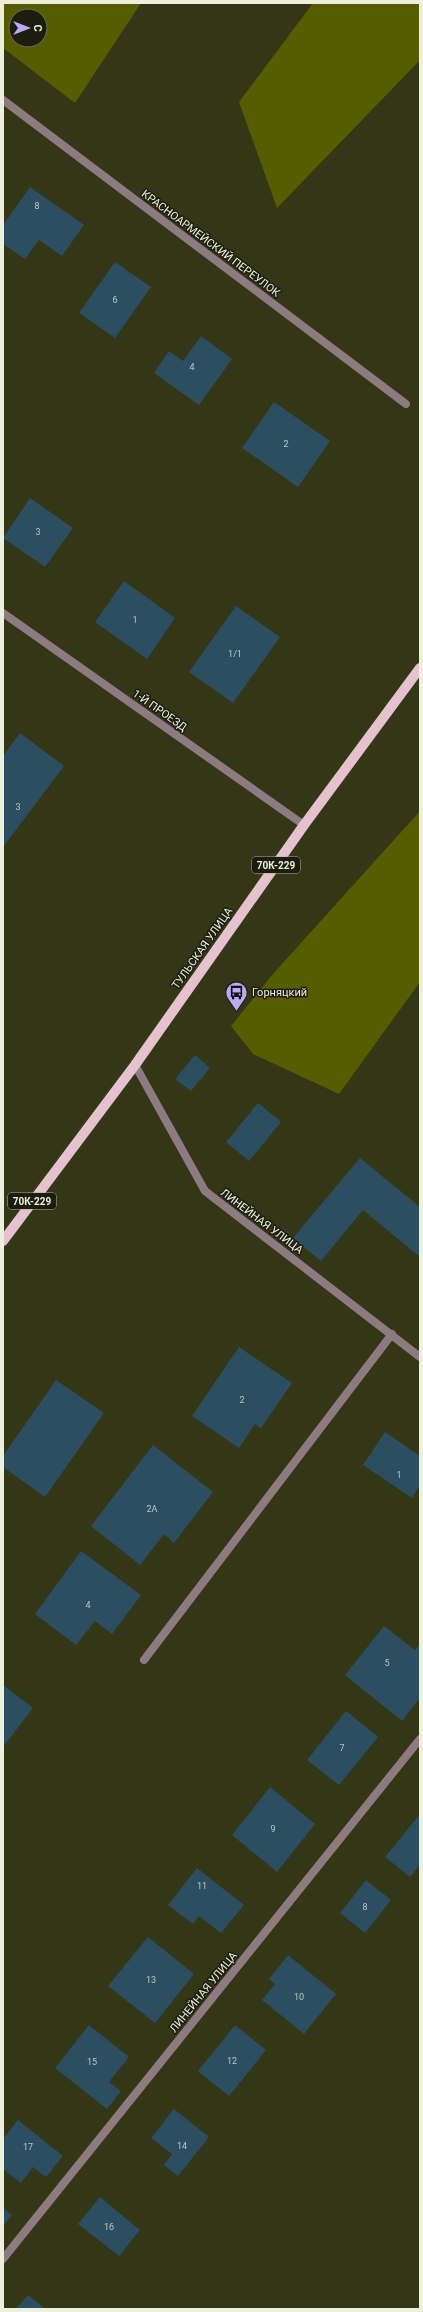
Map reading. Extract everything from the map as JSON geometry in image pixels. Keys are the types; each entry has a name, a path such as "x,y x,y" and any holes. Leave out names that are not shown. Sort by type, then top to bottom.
{"main road":[{"name":"ТУЛЬСКАЯ УЛИЦА","path":"3,1240 135,1065 304,825 420,668"}],"street":[{"name":"КРАСНОАРМЕЙСКИЙ ПЕРЕУЛОК","path":"3,100 406,404"},
{"name":"1-Й ПРОЕЗД","path":"3,613 304,825"},
{"name":"ЛИНЕЙНАЯ УЛИЦА","path":"135,1065 205,1191 420,1357"},
{"path":"144,1660 392,1334"},
{"name":"ЛИНЕЙНАЯ УЛИЦА","path":"3,2258 420,1739"}],"green space":[{"path":"3,3 141,3 75,103 3,48"},
{"path":"313,3 420,3 420,60 277,208 239,102"},
{"path":"420,811 420,982 339,1094 253,1054 231,1026 272,975"}],"building":[{"path":"30,187 84,225 62,256 39,240 25,259 3,244 3,225"},
{"path":"115,262 151,287 115,338 79,313"},
{"path":"201,336 232,359 199,405 154,373 169,351 183,361"},
{"path":"274,402 330,441 298,487 242,448"},
{"path":"30,498 73,528 45,567 3,538"},
{"path":"124,581 175,618 147,659 95,622"},
{"path":"236,606 280,637 233,703 189,672"},
{"path":"20,733 64,766 3,847 3,756"},
{"path":"195,1055 210,1068 191,1091 175,1079"},
{"path":"258,1103 281,1122 249,1161 226,1142"},
{"path":"360,1158 420,1207 420,1257 363,1210 321,1261 293,1238"},
{"path":"239,1347 292,1383 261,1428 255,1424 239,1448 192,1416"},
{"path":"56,1380 104,1413 45,1497 3,1467 3,1456"},
{"path":"385,1432 420,1456 420,1485 412,1498 363,1465"},
{"path":"153,1445 213,1492 174,1543 164,1534 140,1565 91,1526"},
{"path":"81,1551 141,1595 112,1634 95,1621 76,1645 35,1614"},
{"path":"384,1626 415,1650 420,1643 420,1698 402,1721 345,1675"},
{"path":"3,1685 33,1708 3,1747"},
{"path":"346,1711 378,1737 339,1785 307,1760"},
{"path":"270,1787 315,1824 277,1872 232,1835"},
{"path":"420,1814 420,1865 410,1877 385,1857"},
{"path":"197,1868 244,1905 221,1933 199,1916 193,1924 168,1905"},
{"path":"366,1880 391,1900 365,1933 340,1913"},
{"path":"148,1937 194,1974 155,2023 108,1986"},
{"path":"288,1955 336,1994 304,2034 262,2000 275,1984 269,1979"},
{"path":"89,2025 129,2057 109,2082 121,2091 107,2109 55,2068"},
{"path":"235,2025 266,2050 229,2096 198,2071"},
{"path":"174,2109 209,2137 178,2176 164,2165 172,2154 151,2138"},
{"path":"18,2120 63,2156 46,2177 33,2167 21,2183 3,2169 3,2139"},
{"path":"100,2197 140,2230 119,2256 78,2224"},
{"path":"3,2208 12,2215 3,2226"},
{"path":"28,2295 45,2309 16,2309"}],"place":[{"name":"Горняцкий","path":"236,1012"}]}
